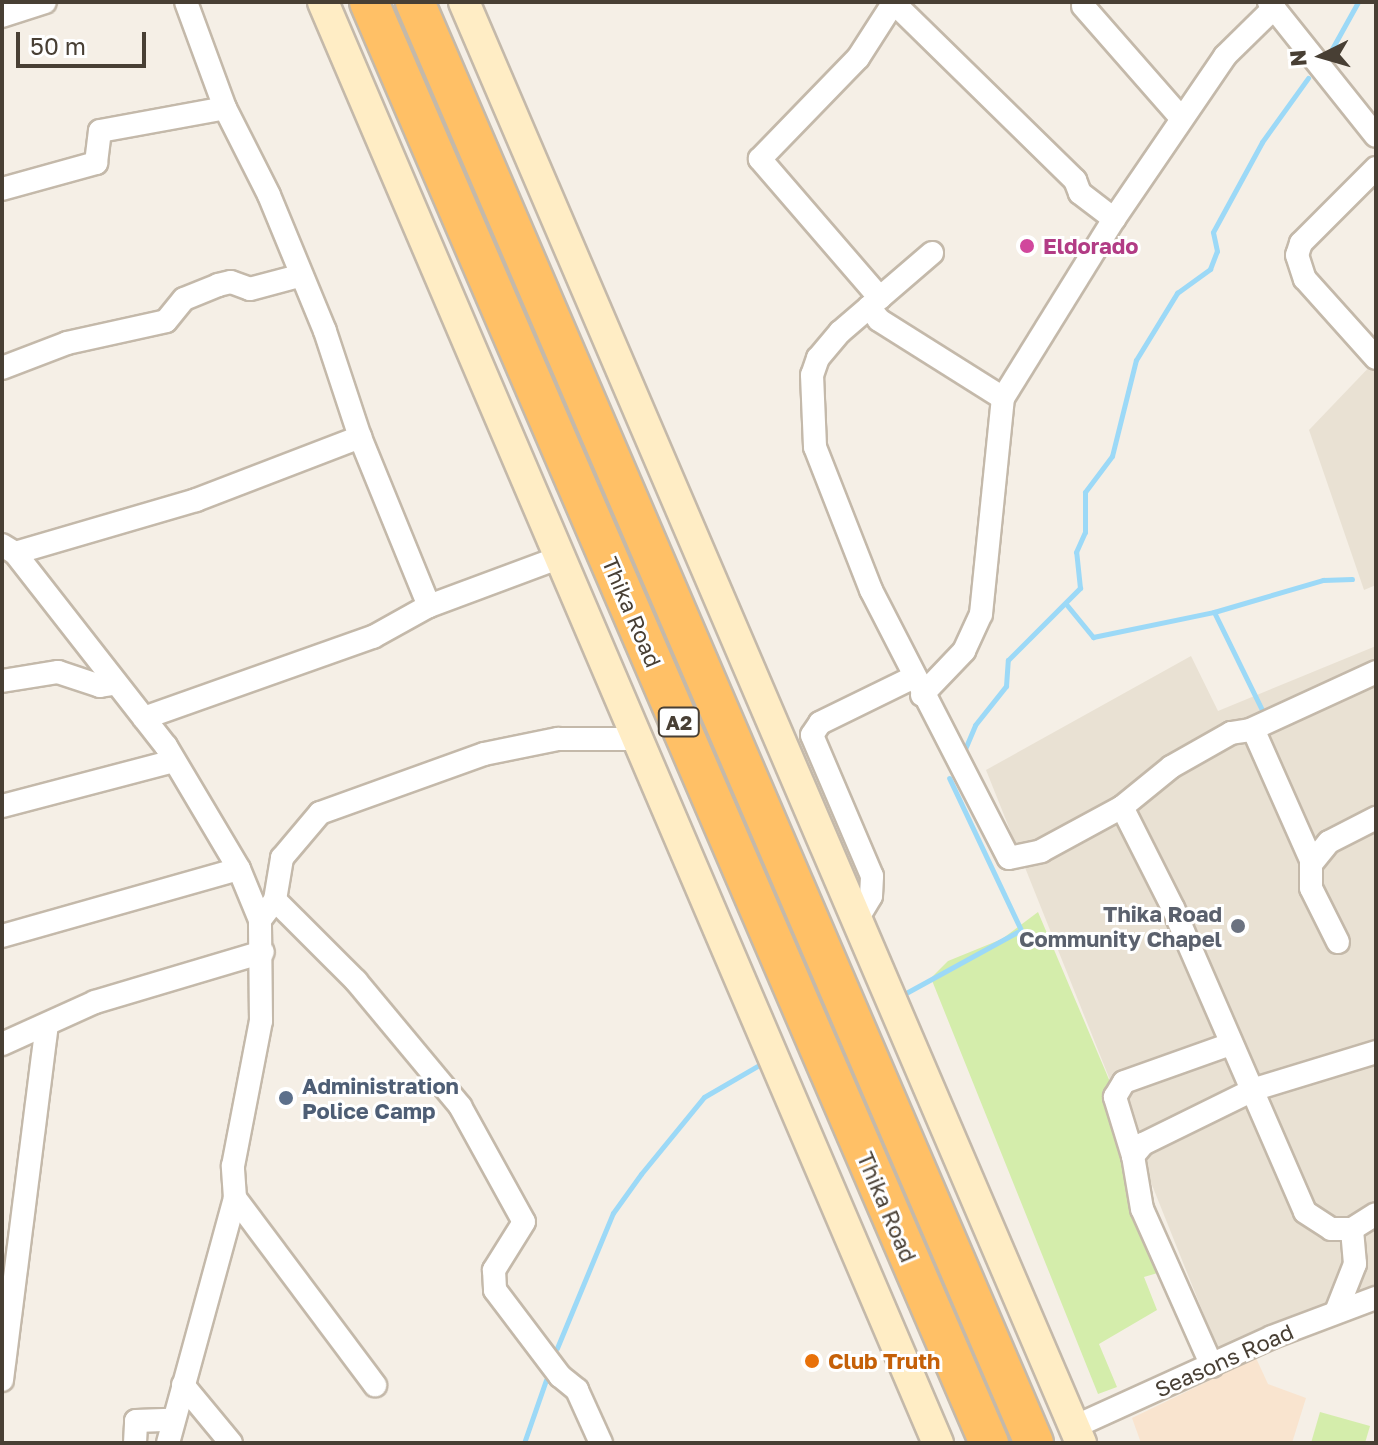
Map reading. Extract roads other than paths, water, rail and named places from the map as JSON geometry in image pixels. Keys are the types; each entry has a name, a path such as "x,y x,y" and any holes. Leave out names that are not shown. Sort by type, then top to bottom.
{"highway":[{"name":"Thika Road","path":"369,2 989,1443"},
{"name":"Thika Road","path":"415,2 1034,1443"}],"main road":[{"name":"Thika Road","path":"323,2 938,1443"},
{"path":"465,2 859,916 1078,1435"}],"street":[{"path":"2,16 45,2"},
{"path":"186,2 225,108 269,195 299,276 325,331 360,437 429,606"},
{"path":"1003,398 879,320 875,303 760,159 858,58 894,2 1075,180 1080,193 1114,219"},
{"path":"1082,3 1181,118"},
{"path":"859,916 871,896 872,876 812,735 820,723 918,686 964,651 981,614 1003,398 1114,219 1225,56 1271,5 1376,136"},
{"path":"2,189 96,163 100,131 225,108"},
{"path":"1376,168 1301,243 1297,255 1305,279 1376,358"},
{"path":"932,253 818,358 812,375 815,447 871,590 1009,858 1041,851 1122,807 1171,767 1231,733 1253,729 1376,672"},
{"path":"2,368 67,343 166,321 184,299 218,285 231,282 250,289 299,276"},
{"path":"168,1443 171,1420 235,1198 233,1166 261,1021 263,952 260,920 239,869 144,718 113,684 8,549 196,500 360,437"},
{"path":"144,718 373,637 429,606 561,557"},
{"path":"2,681 58,672 100,686 113,684"},
{"path":"1253,729 1312,862 1311,888 1338,942"},
{"path":"260,920 275,900 282,858 320,813 484,754 558,739 639,739"},
{"path":"2,806 173,761"},
{"path":"1122,807 1173,908 1231,1044 1255,1089 1305,1212 1331,1229 1352,1229 1376,1214"},
{"path":"1312,862 1329,842 1376,818"},
{"path":"2,936 239,869"},
{"path":"275,900 356,981 460,1106 524,1222 494,1270 495,1290 560,1376 577,1390 601,1443"},
{"path":"2,1044 95,1002 263,952"},
{"path":"2,1380 47,1026"},
{"path":"1212,1366 1142,1209 1133,1156 1115,1097 1124,1082 1231,1044"},
{"path":"1133,1156 1143,1144 1255,1089 1376,1052"},
{"path":"235,1198 375,1385"},
{"path":"1336,1312 1355,1264 1352,1229"},
{"name":"Seasons Road","path":"1078,1435 1212,1366 1376,1298"},
{"path":"183,1385 231,1443"},
{"path":"135,1443 136,1421 171,1420"}],"waterway":[{"path":"1328,56 1358,2"},
{"path":"965,749 975,725 1006,686 1008,660 1080,588 1076,552 1085,532 1085,492 1112,456 1136,360 1177,293 1210,269 1217,251 1213,232 1262,142 1308,78"},
{"path":"1214,612 1323,580 1352,579"},
{"path":"1066,604 1093,637 1214,612 1265,716"},
{"path":"906,993 1021,930 949,778"},
{"path":"557,1348 613,1213 704,1097 759,1065"},
{"path":"524,1443 546,1380"}],"place":[{"name":"Eldorado","path":"1027,246"},
{"name":"Thika Road Community Chapel","path":"1238,926"},
{"name":"Administration Police Camp","path":"286,1098"},
{"name":"Club Truth","path":"812,1361"}]}
